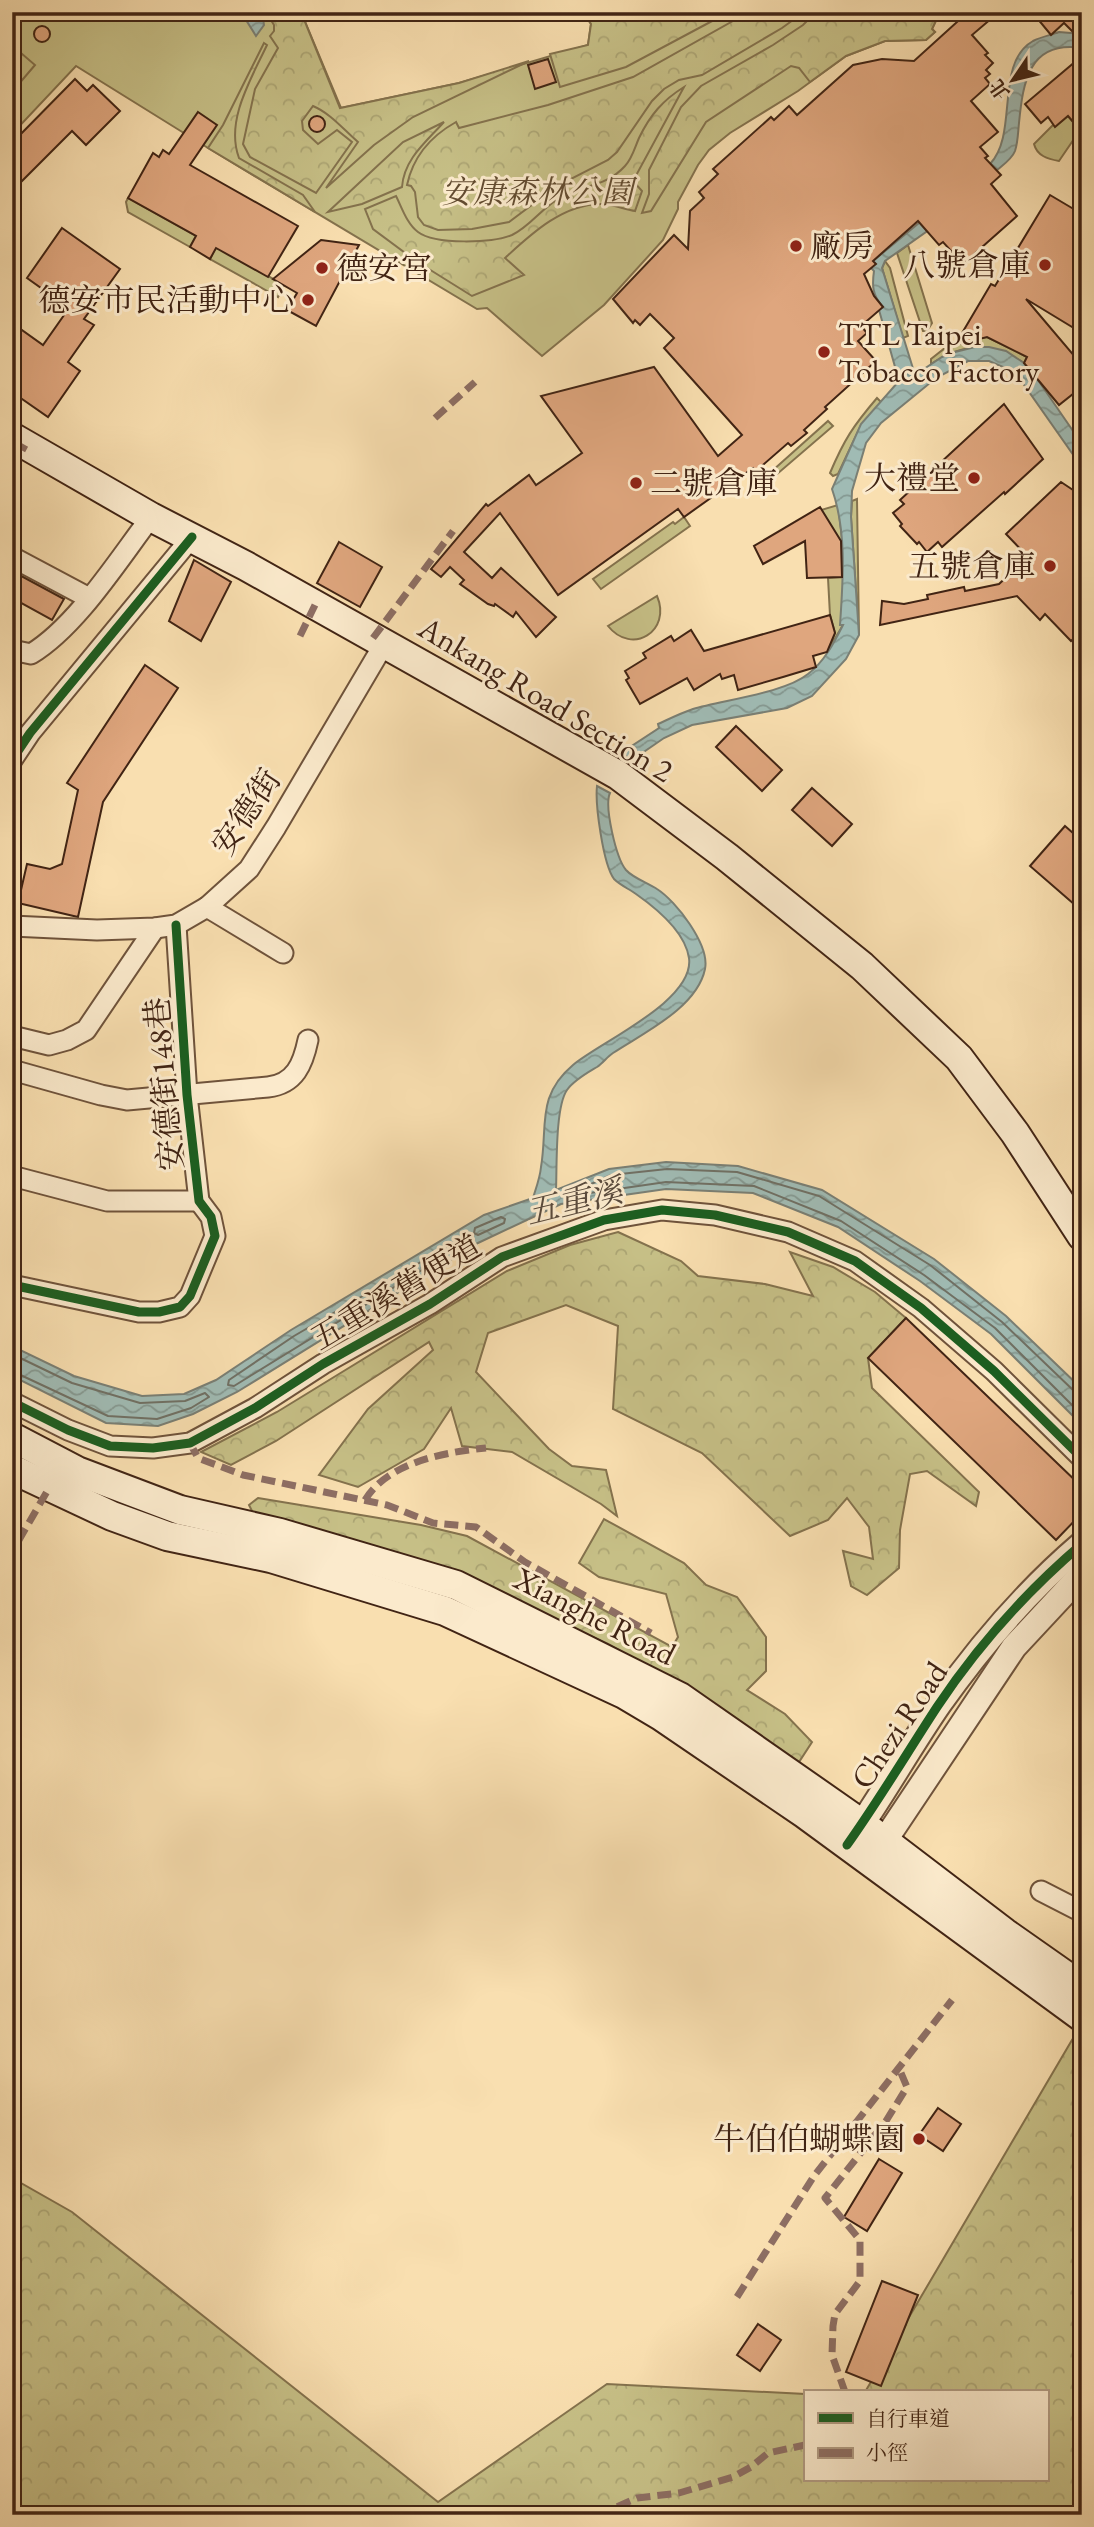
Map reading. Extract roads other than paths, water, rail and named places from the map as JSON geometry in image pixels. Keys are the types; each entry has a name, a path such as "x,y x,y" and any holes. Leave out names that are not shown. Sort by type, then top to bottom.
{"main road":[{"name":"Ankang Road Section 2","path":"12,437 151,517 192,537 618,775 727,857 862,966 959,1058 1015,1133 1082,1236"},
{"name":"Xianghe Road","path":"12,1437 77,1471 180,1510 293,1537 456,1585 680,1697 1082,2017"},
{"name":"Xianghe Road","path":"12,1469 112,1516 167,1536 271,1558 445,1611 624,1694 855,1835"},
{"name":"Xianghe Road","path":"877,1852 1005,1933 1082,1987"}],"street":[{"path":"12,650 31,654 50,642 89,598 151,517"},
{"path":"12,760 30,733 192,537"},
{"path":"12,556 89,598"},
{"name":"安德街","path":"12,926 97,930 155,928 176,925 207,906 249,869 384,644"},
{"path":"207,906 283,953"},
{"name":"安德街148巷","path":"12,1285 139,1312 159,1312 180,1307 190,1296 215,1236 211,1217 199,1201 187,1095 176,925"},
{"path":"12,1036 49,1045 67,1040 86,1030 155,928"},
{"path":"12,1070 127,1100 187,1095 281,1085 296,1074 302,1064 308,1040"},
{"path":"12,1176 107,1200 199,1201"},
{"name":"五重溪舊便道","path":"12,1402 68,1430 110,1446 153,1448 190,1443 255,1408 323,1364 430,1304 502,1257 604,1220 663,1210 715,1215 788,1232 855,1261 921,1308 994,1371 1082,1458"},
{"name":"Chezi Road","path":"855,1835 939,1704 996,1629 1055,1567 1082,1544"},
{"name":"Chezi Road","path":"877,1852 1014,1647 1082,1574"},
{"path":"1041,1891 1082,1912"}],"water":[{"path":"241,12 262,12 264,25 256,36"},
{"path":"1059,32 1082,34 1082,48 1064,47 1050,51 1040,57 1032,67 1023,93 1015,151 996,171 990,164 999,151 1003,135 1014,65 1021,51 1033,41"},
{"path":"925,218 933,227 885,261 882,268 915,375 942,357 955,352 975,347 1006,351 1024,363 1040,383 1082,444 1082,460 1074,456 1022,382 1008,369 989,361 968,361 936,378 881,423 866,443 852,491 851,517 859,635 846,659 812,696 787,708 692,725 664,738 632,760 621,753 659,728 658,724 693,709 769,691 798,681 819,664 836,639 843,625 840,625 843,556 840,522 832,489 861,424 899,381 879,310 883,307 874,290 874,271 871,268 873,261"},
{"name":"五重溪","path":"597,786 610,793 610,820 622,864 626,870 665,895 682,913 702,948 705,969 700,983 680,1007 613,1053 567,1090 560,1110 556,1190 609,1169 666,1162 738,1166 822,1190 934,1259 1006,1316 1082,1389 1082,1425 991,1334 920,1281 838,1227 753,1193 666,1189 561,1204 478,1243 237,1392 193,1414 158,1426 106,1423 12,1376 12,1346 74,1376 142,1396 184,1394 216,1380 291,1330 484,1215 533,1198 543,1152 548,1100 553,1088 573,1065 662,1005 677,990 687,974 689,958 676,930 652,906 616,881 610,871 601,834"}],"place":[{"name":"廠房","path":"796,246"},
{"name":"八號倉庫","path":"1045,265"},
{"name":"德安宮","path":"322,268"},
{"name":"德安市民活動中心","path":"308,300"},
{"name":"TTL Taipei Tobacco Factory","path":"824,352"},
{"name":"大禮堂","path":"974,478"},
{"name":"二號倉庫","path":"636,483"},
{"name":"五號倉庫","path":"1050,566"},
{"name":"牛伯伯蝴蝶園","path":"919,2139"}],"park label":[{"name":"安康森林公園","path":"537,192"}]}
